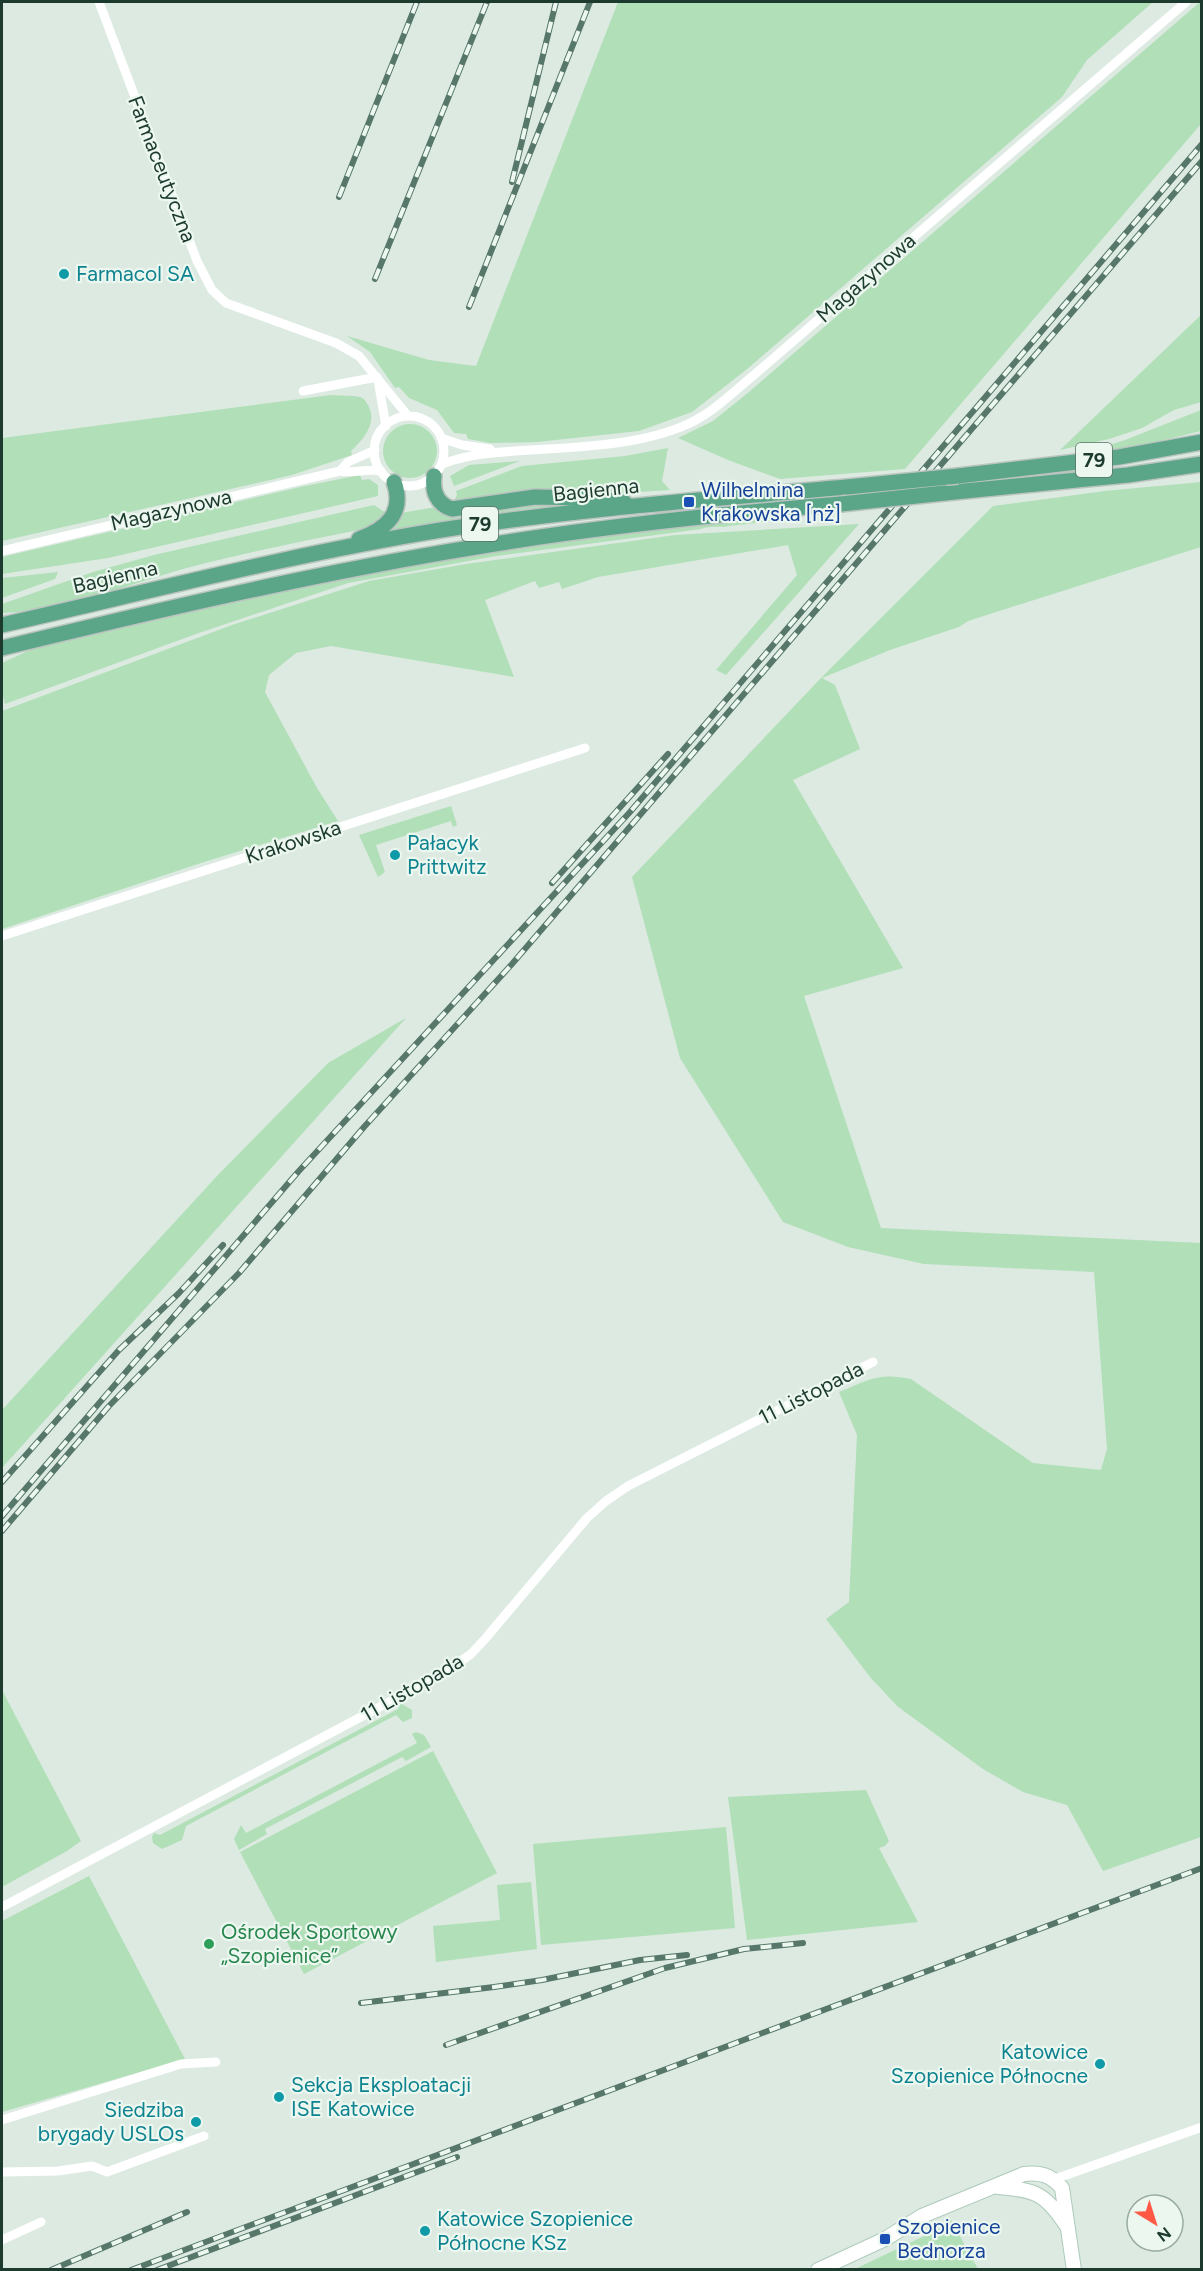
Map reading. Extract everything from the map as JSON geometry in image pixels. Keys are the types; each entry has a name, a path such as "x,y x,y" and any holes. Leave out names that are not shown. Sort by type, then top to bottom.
{"main road":[{"name":"Bagienna","path":"2,625 325,551 484,524 1024,469 1131,455 1202,442"},
{"name":"Bagienna","path":"2,648 320,576 477,546 758,511 1128,475 1202,464"},
{"path":"438,470 433,488 437,499 452,509 535,497 604,499 637,507"},
{"path":"325,551 374,533 383,526 394,514 397,505 394,482"}],"street":[{"name":"Farmaceutyczna","path":"99,2 197,261 212,290 233,307 351,350 367,364 408,416"},
{"name":"Magazynowa","path":"438,470 473,455 498,451 626,441 664,432 701,417 754,375 1186,2"},
{"path":"303,391 377,377 386,426"},
{"path":"408,416 431,424 441,438 444,455 438,470 427,481 410,486 394,482 381,471 375,450 378,437 386,426 396,419 408,416"},
{"name":"Magazynowa","path":"441,438 462,445 498,451"},
{"name":"Magazynowa","path":"340,471 348,462 375,450"},
{"name":"Magazynowa","path":"2,551 340,471 350,473 363,470 381,471"},
{"name":"Krakowska","path":"2,936 585,748"},
{"name":"11 Listopada","path":"2,1907 457,1664 485,1639 587,1518 606,1500 628,1486 873,1362"},
{"path":"2,2120 181,2064 216,2062"},
{"path":"1054,2179 1202,2127"},
{"path":"2,2172 58,2171 92,2166 107,2172 204,2136"},
{"path":"818,2270 885,2239 922,2216 1024,2174 1035,2173 1054,2179 1065,2195 1074,2270"},
{"path":"996,2186 1025,2190 1044,2198 1053,2206 1069,2229"},
{"path":"2,2240 41,2222"}],"green space":[{"path":"618,2 1153,2 1087,60 1062,97 746,370 692,412 639,431 537,442 491,443 468,439 466,434 454,433 437,410 409,398 399,387 395,388 370,352 347,336 429,360 476,366"},
{"path":"1200,2 1201,124 905,469 780,479 678,438 713,421 749,392"},
{"path":"1201,315 1201,402 1174,410 1142,428 1109,439 1060,450"},
{"path":"331,395 360,397 369,407 371,420 368,431 351,451 352,455 292,475 2,541 2,438"},
{"path":"1201,410 1201,431 1128,449 1090,454 1090,451 1125,440"},
{"path":"410,424 420,426 429,432 435,441 437,451 435,461 429,470 420,476 410,478 400,476 391,470 385,461 383,451 385,441 391,432 400,426"},
{"path":"668,448 662,481 670,490 468,503 450,501 455,499 456,491 522,466 625,456"},
{"path":"520,461 454,486 450,476 469,465"},
{"path":"360,475 362,480 369,479 378,485 378,496 108,558 2,574 2,557"},
{"path":"1201,482 1201,547 968,621 959,627 890,650 822,678 835,685 860,749 793,780 903,968 804,996 881,1228 1201,1243 1201,1837 1103,1871 1067,1805 1023,1792 983,1769 897,1706 870,1677 826,1619 849,1602 857,1435 839,1392 882,1377 911,1379 1033,1463 1101,1470 1107,1449 1094,1272 924,1264 848,1247 783,1222 680,1058 632,877 821,678 993,506 1105,491"},
{"path":"509,504 566,504 562,507 390,530 401,513 436,507 457,516"},
{"path":"374,505 389,512 374,527 220,560 52,607 2,613 2,604 93,572 154,555"},
{"path":"814,512 814,515 496,556 348,583 196,634 5,704 2,692 2,663 32,649 253,598 439,560 600,537"},
{"path":"859,524 726,675 716,670 797,575 788,545 598,577 562,589 559,582 539,588 535,581 485,600 514,677 331,646 296,653 269,675 265,692 317,788 338,821 204,862 2,929 2,711 232,625 369,581 466,564 675,535"},
{"path":"58,572 55,579 2,598 2,578"},
{"path":"451,806 457,825 453,827 451,821 376,845 385,872 378,877 359,835"},
{"path":"406,1018 2,1468 2,1410 217,1176 328,1063"},
{"path":"2,1690 81,1841 2,1887"},
{"path":"400,1703 412,1710 412,1718 403,1722 396,1715 186,1826 182,1840 162,1849 153,1843 154,1833 160,1835 398,1709"},
{"path":"416,1732 424,1735 431,1747 406,1761 402,1757 265,1829 267,1834 239,1850 234,1839 241,1825 246,1833 417,1743 412,1734"},
{"path":"433,1751 497,1873 304,1974 240,1852"},
{"path":"866,1790 889,1841 885,1846 879,1848 918,1922 747,1940 728,1797"},
{"path":"726,1827 735,1928 541,1945 533,1844"},
{"path":"89,1876 185,2059 2,2112 2,1921"},
{"path":"531,1882 537,1949 436,1962 433,1926 500,1920 497,1885"},
{"path":"951,2220 978,2269 855,2269 943,2227"}],"railway":[{"path":"339,197 417,2"},
{"path":"375,279 487,2"},
{"path":"512,182 556,2"},
{"path":"469,307 590,2"},
{"path":"2,1516 298,1172 630,812 1202,144"},
{"path":"2,1531 109,1406 239,1273 364,1127 512,964 1202,161"},
{"path":"552,883 668,754"},
{"path":"2,1482 119,1350 179,1293 223,1245"},
{"path":"131,2270 1202,1868"},
{"path":"446,2045 665,1968 744,1949 803,1943"},
{"path":"361,2003 542,1980 640,1960 687,1955"},
{"path":"157,2270 457,2157"},
{"path":"51,2270 187,2212"}],"place":[{"name":"Farmacol SA","path":"64,274"},
{"name":"Wilhelmina Krakowska [nż]","path":"689,502"},
{"name":"Pałacyk Prittwitz","path":"395,855"},
{"name":"Ośrodek Sportowy „Szopienice”","path":"209,1944"},
{"name":"Katowice Szopienice Północne","path":"1100,2064"},
{"name":"Sekcja Eksploatacji ISE Katowice","path":"279,2097"},
{"name":"Siedziba brygady USLOs","path":"196,2122"},
{"name":"Katowice Szopienice Północne KSz","path":"425,2231"},
{"name":"Szopienice Bednorza","path":"885,2239"}]}
